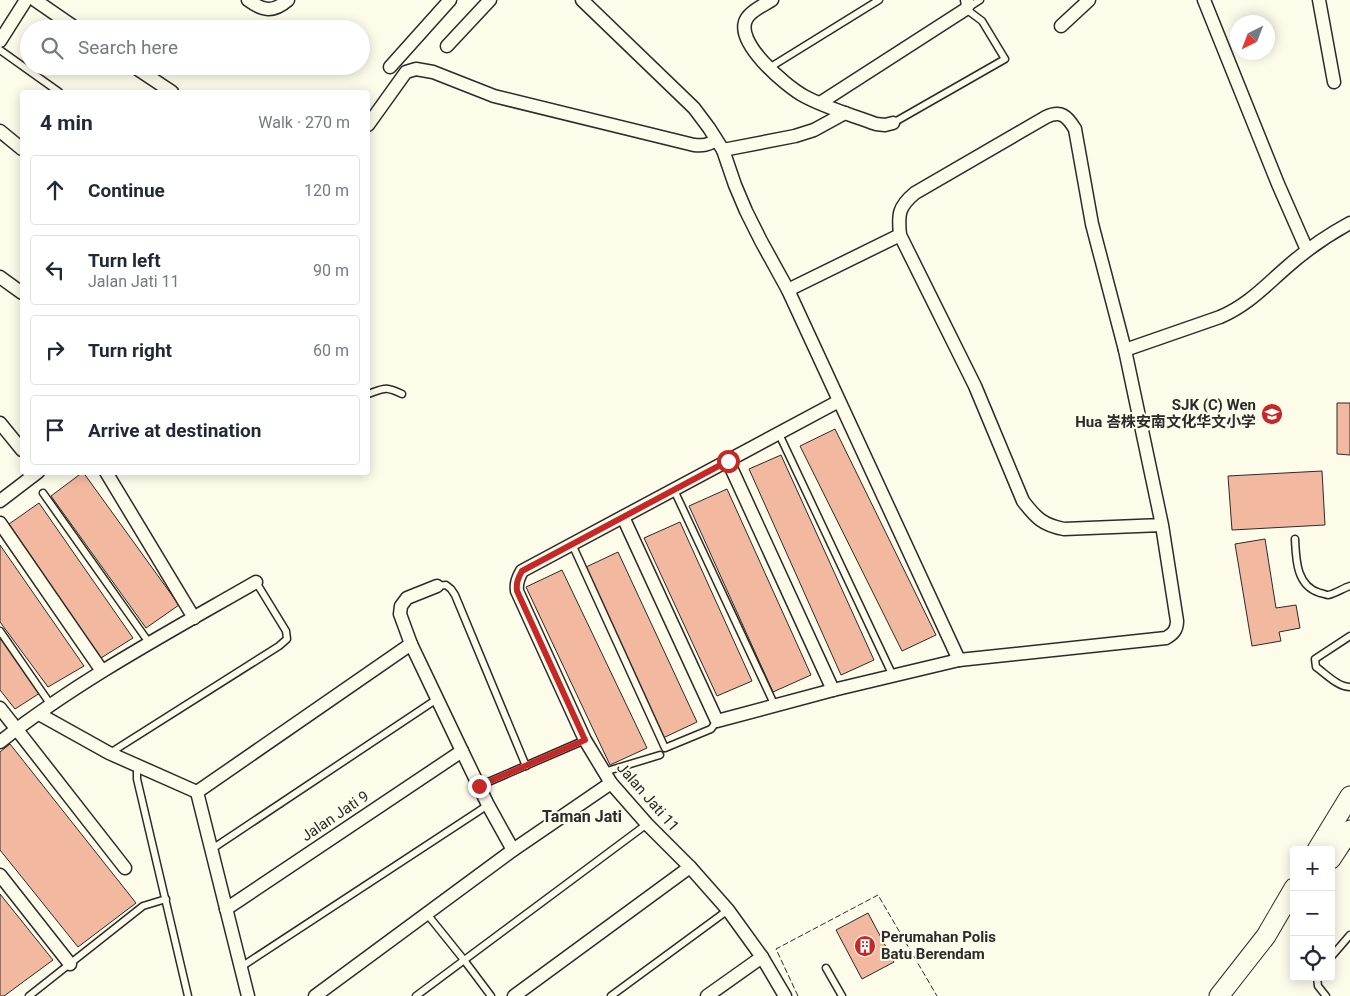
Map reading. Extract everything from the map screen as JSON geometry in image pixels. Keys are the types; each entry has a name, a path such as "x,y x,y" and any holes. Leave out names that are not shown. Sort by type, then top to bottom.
{"main road":[{"path":"1320,846 1350,796"},
{"path":"1335,853 1350,830"},
{"path":"1266,936 1292,891"},
{"path":"1219,996 1266,936 1290,910"}],"street":[{"path":"0,41 26,0"},
{"path":"35,0 64,20"},
{"path":"248,0 265,9 274,9 288,0"},
{"path":"390,67 450,0"},
{"path":"447,46 490,0"},
{"path":"582,0 694,108 720,145 746,211 788,290 959,660"},
{"path":"772,0 753,12 747,18 744,27 746,37 752,48 769,68 804,96 876,124 885,125 893,123"},
{"path":"1061,26 1089,0"},
{"path":"1204,0 1278,184 1307,250"},
{"path":"1319,0 1334,82"},
{"path":"820,103 967,4"},
{"path":"370,122 406,72 416,69 433,72 494,96 703,146 795,136 814,130 845,112"},
{"path":"146,75 169,90"},
{"path":"623,517 717,722 833,690 959,660 1166,638 1171,635 1175,631 1177,621 1162,525 1125,350 1092,224 1074,129 1070,121 1063,115 1053,113 915,193 905,201 900,209 898,220 900,235 975,386 1024,501 1032,512 1041,521 1052,527 1064,529 1162,525"},
{"path":"0,131 20,147"},
{"path":"1125,350 1234,311 1248,302 1307,250 1350,223"},
{"path":"788,290 900,235"},
{"path":"0,276 20,291"},
{"path":"572,544 839,402"},
{"path":"0,423 20,448"},
{"path":"728,461 833,690"},
{"path":"0,501 34,475"},
{"path":"108,475 194,618"},
{"path":"0,522 102,671"},
{"name":"Jalan Jati 11","path":"572,544 522,571 516,584 517,591 585,740 608,777 647,824 690,867 728,910 762,957 785,996"},
{"path":"0,742 102,671 256,582"},
{"path":"437,586 408,598 401,606 400,614 411,644 437,699 488,805 513,850"},
{"path":"197,792 411,644"},
{"path":"0,708 125,868"},
{"path":"39,714 109,753 197,792"},
{"name":"Jalan Jati 9","path":"226,909 462,751"},
{"path":"315,996 513,850 608,777"},
{"path":"197,792 248,996"},
{"path":"514,996 690,867"},
{"path":"0,874 70,964"},
{"path":"707,996 762,957"}],"lane":[{"path":"769,68 880,0"},
{"path":"893,123 1005,59 982,22 967,4 980,0"},
{"path":"0,50 20,64"},
{"path":"35,75 55,90"},
{"path":"370,393 390,388 402,394"},
{"path":"779,434 893,676"},
{"path":"674,490 775,706"},
{"path":"43,493 150,644"},
{"path":"1295,539 1296,561 1299,573 1305,583 1315,591 1327,595 1350,586"},
{"path":"572,544 665,748 711,729 717,722"},
{"path":"109,753 279,646 287,639 286,631 256,582"},
{"path":"437,586 446,585 455,595 526,766"},
{"path":"0,631 51,705"},
{"path":"1350,636 1315,659 1315,663 1316,667 1339,684 1350,687"},
{"path":"212,849 437,699"},
{"path":"479,786 585,740"},
{"path":"608,777 660,755"},
{"path":"137,766 137,779 188,996"},
{"path":"241,967 488,805"},
{"path":"416,996 647,824"},
{"path":"29,996 143,906 166,899"},
{"path":"611,996 728,910"},
{"path":"427,914 490,996"},
{"path":"1335,952 1350,936"},
{"path":"826,968 842,996"},
{"path":"1317,981 1318,986 1326,996"}],"building":[{"path":"1337,403 1350,403 1350,455 1337,454"},
{"path":"835,429 936,635 902,651 800,446"},
{"path":"781,455 874,660 841,675 749,469"},
{"path":"1322,471 1325,525 1232,530 1228,476"},
{"path":"79,475 85,475 179,605 146,628 51,496"},
{"path":"727,489 811,675 773,692 689,506"},
{"path":"39,503 133,638 101,658 9,524"},
{"path":"680,522 752,681 717,696 644,538"},
{"path":"1265,539 1276,608 1296,605 1300,628 1279,632 1281,641 1252,646 1235,544"},
{"path":"0,545 84,666 48,687 0,622"},
{"path":"618,552 697,722 663,738 584,568"},
{"path":"562,570 647,748 610,765 526,587"},
{"path":"0,638 40,693 15,709 0,690"},
{"path":"10,744 136,903 78,947 0,850 0,752"},
{"path":"0,894 53,960 4,996 0,996"},
{"name":"Perumahan Polis Batu Berendam","path":"868,913 894,962 862,979 836,930"}],"fence":[{"path":"798,996 776,949 878,895 937,996"}],"place":[{"name":"SJK (C) Wen Hua 峇株安南文化华文小学","path":"1272,414"},
{"name":"Perumahan Polis Batu Berendam","path":"865,946"}],"district":[{"name":"Taman Jati","path":"582,816"}],"route":[{"path":"479,786 585,740 517,591 516,584 522,571 728,461"}]}
